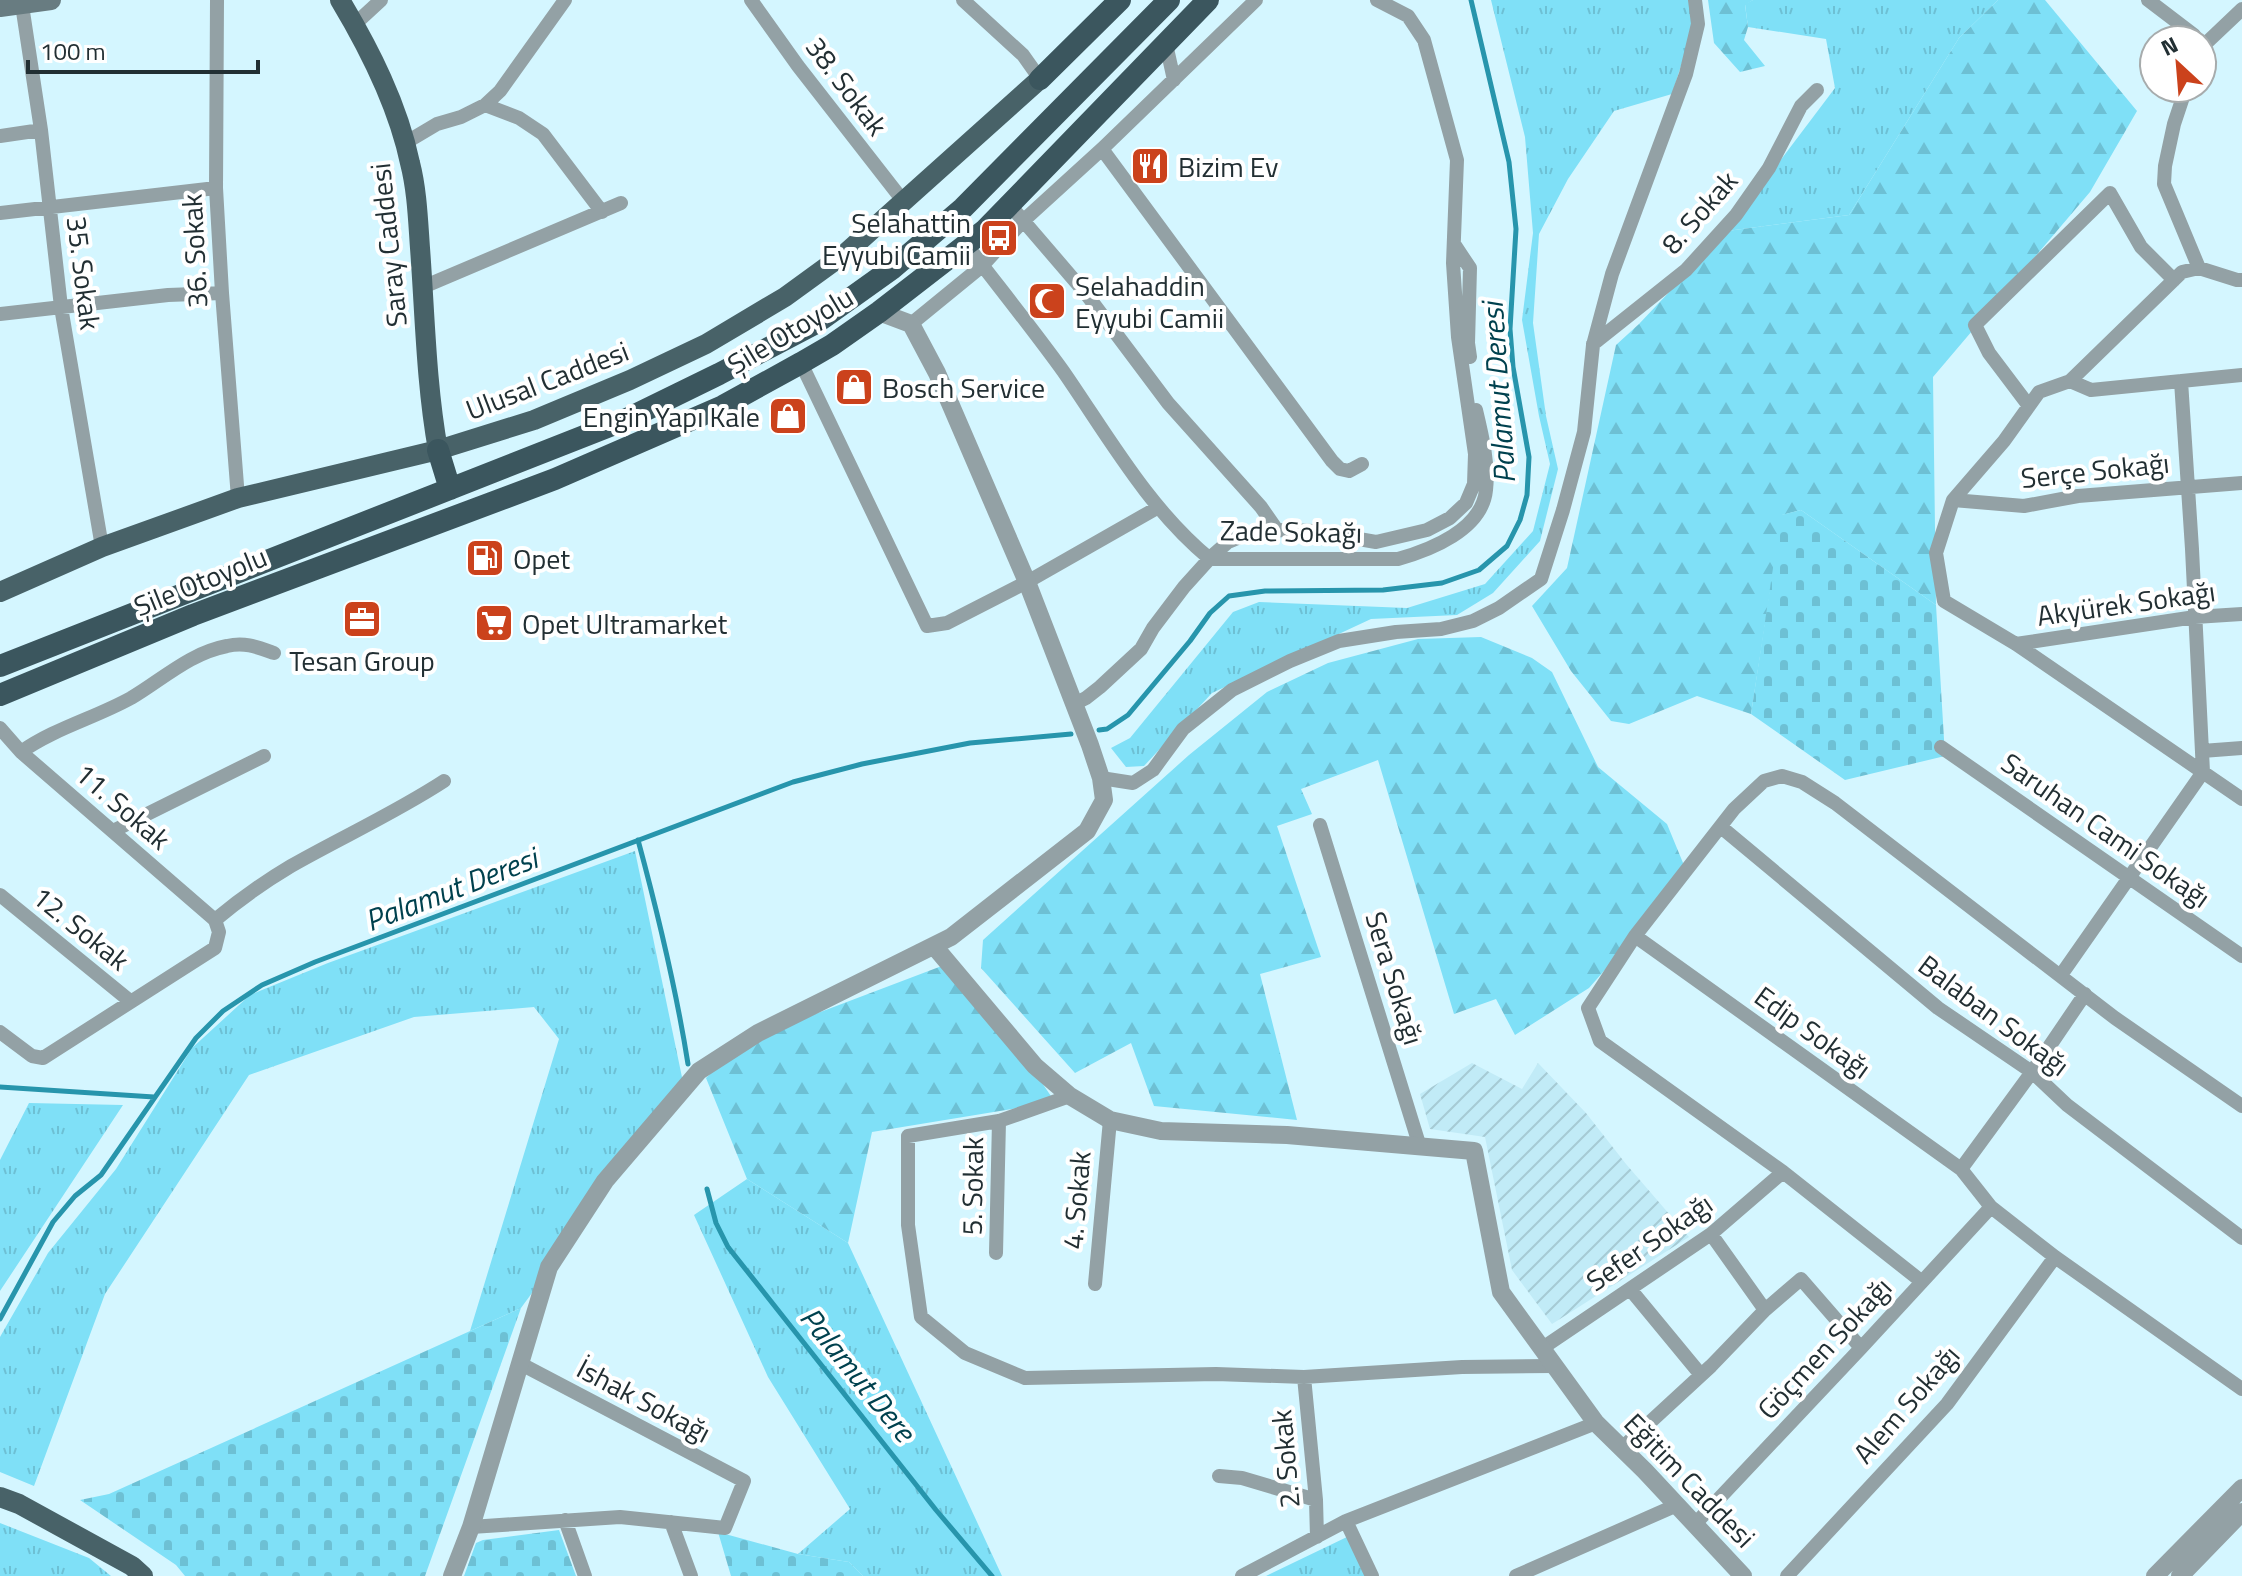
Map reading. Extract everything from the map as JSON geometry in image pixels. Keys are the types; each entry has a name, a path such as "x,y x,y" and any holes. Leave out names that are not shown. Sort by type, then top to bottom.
{"highway":[{"path":"1040,79 1120,0"},
{"name":"Şile Otoyolu","path":"0,666 625,420 816,323 893,268 963,208 1169,0"},
{"name":"Şile Otoyolu","path":"0,695 193,615 555,479 723,406 801,363 879,312 985,230 1016,212 1208,0"},
{"path":"438,450 450,489"}],"main road":[{"path":"10,4 51,0"},
{"name":"Saray Caddesi","path":"340,0 355,24 396,110 411,165 417,207 431,412 438,450"},
{"name":"Ulusal Caddesi","path":"0,592 102,547 238,498 438,450 534,420 706,344 785,297 847,252 1040,79"},
{"path":"0,1497 19,1504 132,1566 143,1576"}],"street":[{"name":"36. Sokak","path":"217,0 216,188 238,498"},
{"path":"355,24 381,0"},
{"path":"405,143 437,124 485,105 500,91 565,0"},
{"name":"38. Sokak","path":"751,0 904,202"},
{"path":"963,0 1023,55 1040,79"},
{"path":"911,324 982,266 1016,212 1102,149 1256,0"},
{"path":"1074,704 1100,687 1141,649 1176,597 1228,542 1254,531 1277,530 1313,531 1376,542 1427,530 1450,518 1466,503 1474,484 1475,454 1458,337 1453,263 1457,160 1424,40 1408,16 1377,0"},
{"path":"1101,778 1133,783 1143,777 1153,770 1183,729 1232,690 1290,661 1339,641 1441,629 1473,621 1499,608 1541,579 1584,432 1593,345 1612,274 1686,74 1698,24 1695,0"},
{"path":"2148,0 2180,24"},
{"name":"35. Sokak","path":"10,4 41,130 61,307 102,547"},
{"path":"2218,32 2242,9"},
{"path":"1166,44 1174,80"},
{"name":"8. Sokak","path":"1593,345 1686,270 1736,215 1769,168 1801,106 1817,90"},
{"path":"2181,104 2165,166 2164,184 2199,268"},
{"path":"485,105 519,118 543,134 602,212"},
{"path":"0,136 41,130"},
{"path":"1102,149 1332,461 1340,469 1349,471 1362,464"},
{"path":"0,213 216,188"},
{"path":"2029,406 1989,353 1975,325 2110,193 2141,247 2174,280"},
{"path":"423,287 621,203"},
{"path":"1016,212 1087,295 1168,403 1261,507 1277,530"},
{"name":"Zade Sokağı","path":"966,244 1060,368 1157,508 1185,539 1210,559 1398,559 1421,553 1449,539 1477,512 1487,492 1483,436 1468,343 1470,268 1454,244"},
{"path":"2242,280 2199,268 2182,272 2070,381 2039,392 2004,441 1953,500 1936,553 1944,601 2016,644 2242,799"},
{"path":"0,314 168,295 222,293"},
{"path":"452,1576 471,1527 549,1267 605,1181 699,1071 758,1033 951,937 1087,831 1104,800 1101,778 1027,582 937,373 911,324 879,312"},
{"path":"801,363 927,626 947,623 1027,582 1157,508"},
{"path":"2070,381 2091,390 2242,375"},
{"path":"2061,975 2203,772 2181,381"},
{"name":"Serçe Sokağı","path":"1953,500 2024,506 2078,496 2242,483"},
{"name":"Akyürek Sokağı","path":"2016,644 2195,617 2242,614"},
{"path":"21,752 38,740 130,699 182,663 225,646 247,643 274,653"},
{"name":"11. Sokak","path":"0,728 21,752 215,920"},
{"name":"Saruhan Cami Sokağı","path":"1941,747 2242,956"},
{"path":"2202,751 2242,748"},
{"path":"113,831 264,756"},
{"path":"1921,1281 1783,1172 1600,1041 1588,1008 1635,936 1734,809 1764,781 1782,776 1802,782 1835,803 2115,1018 2242,1106"},
{"path":"0,1032 32,1056 43,1058 215,948 219,932 215,920 249,893 444,781"},
{"name":"Sera Sokağı","path":"1320,825 1420,1147"},
{"name":"Balaban Sokağı","path":"1721,827 1938,1008 2032,1072 2067,1105 2242,1238"},
{"name":"12. Sokak","path":"0,895 130,1001"},
{"name":"Edip Sokağı","path":"1635,936 1961,1169 1991,1207 2055,1257 2242,1389"},
{"path":"934,946 1035,1066 1070,1096 1110,1120 1161,1131 1287,1135 1420,1147"},
{"path":"1961,1169 2085,994"},
{"path":"1070,1096 999,1121 908,1136 908,1225 921,1317 965,1353 1025,1378 1216,1374 1304,1377 1462,1367 1553,1366"},
{"name":"4. Sokak","path":"1095,1284 1110,1120"},
{"name":"5. Sokak","path":"996,1253 999,1121"},
{"name":"Eğitim Caddesi","path":"1420,1147 1474,1151 1501,1292 1596,1423 1743,1576"},
{"name":"Sefer Sokağı","path":"1541,1349 1711,1234 1783,1172"},
{"name":"Göçmen Sokağı","path":"1695,1524 1991,1207"},
{"path":"1711,1234 1765,1310"},
{"name":"Alem Sokağı","path":"1787,1576 1947,1404 2055,1257"},
{"path":"1622,1448 1801,1279 1861,1348"},
{"path":"1630,1289 1701,1375"},
{"name":"İshak Sokağı","path":"521,1364 744,1481 725,1528 671,1522"},
{"name":"2. Sokak","path":"1304,1377 1317,1537"},
{"path":"1242,1576 1346,1521 1596,1423"},
{"path":"1219,1476 1242,1478 1316,1500"},
{"path":"2173,1573 2242,1488"},
{"path":"1516,1576 1677,1505"},
{"path":"2173,1573 2242,1512"},
{"path":"471,1527 620,1517 671,1522 691,1576"},
{"path":"565,1520 585,1576"},
{"path":"1346,1521 1372,1576"}],"shaded area":[{"path":"1472,1063 1522,1089 1538,1063 1586,1113 1689,1237 1552,1324 1512,1270 1485,1137 1430,1129 1420,1094"}],"green space":[{"path":"1491,0 1691,0 1695,22 1672,94 1614,111 1568,179 1539,234 1533,323 1546,416 1558,469 1540,541 1493,593 1457,615 1371,619 1212,693 1144,766 1126,767 1111,748 1130,738 1233,612 1259,602 1407,608 1485,584 1533,531 1550,464 1522,320 1533,233 1525,137"},
{"path":"1708,0 1753,0 1745,5 1748,27 1744,40 1765,66 1740,72 1714,43"},
{"path":"1753,0 1998,0 1959,38 1849,215 1727,231 1835,88 1826,39 1748,27 1745,4"},
{"path":"1998,0 2045,0 2137,111 2090,192 1933,377 1936,605 1801,510 1782,515 1751,714 1697,696 1629,724 1611,721 1571,671 1532,606 1567,568 1616,345 1727,231 1849,215 1959,38"},
{"path":"1801,510 1936,605 1945,756 1845,780 1751,714 1781,515"},
{"path":"1481,637 1532,658 1552,672 1598,767 1667,824 1688,875 1589,988 1515,1035 1496,999 1454,1014 1378,760 1301,789 1312,814 1277,826 1321,957 1260,974 1297,1120 1154,1106 1131,1043 1075,1073 981,968 983,940 1189,755 1267,692 1328,663 1418,639"},
{"path":"635,851 683,1082 521,1308 470,1331 559,1039 534,1007 414,1017 249,1075 105,1294 34,1486 0,1472 0,1337 48,1253 116,1169 192,1048 250,995 328,963"},
{"path":"947,964 970,977 1055,1102 872,1132 848,1243 747,1179 706,1078 744,1041"},
{"path":"29,1103 123,1105 0,1291 0,1160"},
{"path":"747,1179 848,1243 1002,1576 863,1576 849,1562 798,1554 850,1509 768,1377 694,1215"},
{"path":"521,1308 425,1576 185,1576 176,1565 80,1500 109,1494"},
{"path":"0,1523 89,1558 111,1576 0,1576"},
{"path":"559,1530 576,1576 464,1576 476,1543"},
{"path":"718,1532 798,1554 849,1562 863,1576 731,1576"},
{"path":"1349,1536 1367,1576 1266,1576"}],"waterway":[{"name":"Palamut Deresi","path":"1099,730 1107,729 1128,715 1210,613 1229,596 1265,591 1383,590 1442,583 1479,570 1507,546 1520,520 1527,495 1529,457 1513,367 1510,329 1516,229 1509,162 1471,0"},
{"name":"Palamut Deresi","path":"0,1319 53,1222 75,1196 101,1175 196,1038 223,1011 262,985 315,962 793,782 862,764 970,743 1071,734"},
{"name":"Palamut Dere","path":"638,840 666,951 688,1064"},
{"path":"0,1087 154,1097"},
{"name":"Palamut Dere","path":"707,1189 716,1223 728,1247 992,1576"}],"place":[{"name":"Bizim Ev","path":"1150,166"},
{"name":"Selahattin Eyyubi Camii","path":"999,238"},
{"name":"Selahaddin Eyyubi Camii","path":"1047,301"},
{"name":"Bosch Service","path":"854,387"},
{"name":"Engin Yapı Kale","path":"788,416"},
{"name":"Opet","path":"485,558"},
{"name":"Tesan Group","path":"362,619"},
{"name":"Opet Ultramarket","path":"494,623"}]}
